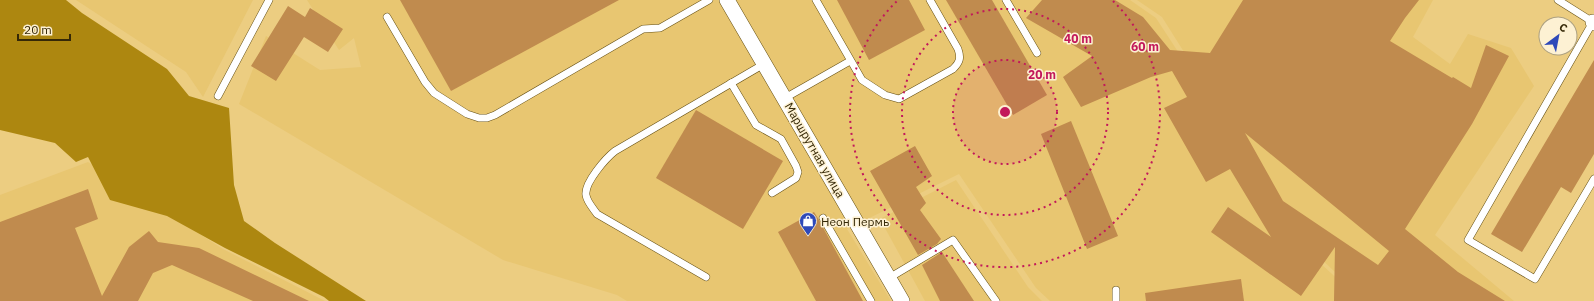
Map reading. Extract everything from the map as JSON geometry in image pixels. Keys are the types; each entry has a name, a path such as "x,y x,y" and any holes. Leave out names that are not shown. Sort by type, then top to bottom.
{"street":[{"name":"Маршрутная улица","path":"727,0 902,301"}],"lane":[{"path":"218,96 269,0"},
{"path":"816,0 862,80 885,94 899,99 953,69 958,64 960,57 958,49 930,0"},
{"path":"1006,0 1037,53"},
{"path":"1558,0 1593,23 1468,240 1535,279 1594,178"},
{"path":"387,17 425,82 434,93 468,114 479,118 487,118 495,115 643,29 660,28 704,1"},
{"path":"785,98 850,61"},
{"path":"706,277 597,214 588,201 586,194 588,186 599,167 606,158 615,151 764,64"},
{"path":"731,83 756,125 781,139 796,166 798,172 796,178 772,193"},
{"path":"823,218 872,301"},
{"path":"889,278 953,240 996,301"},
{"path":"1116,290 1116,301"}],"shaded area":[{"path":"0,0 66,0 82,13 167,69 189,96 229,108 234,185 244,221 275,243 366,301 329,301 324,297 225,248 167,216 110,200 88,157 76,162 55,143 0,130"},
{"path":"76,0 253,0 203,97 186,72"},
{"path":"307,0 1130,0 1156,18 1184,61 1269,216 1344,285 1334,301 1050,301 1036,288 959,174 847,229 891,301 627,301 617,295 503,260 239,104 266,36 320,70 361,67 354,38 339,50"},
{"path":"1137,0 1433,0 1413,37 1450,64 1468,34 1511,48 1534,86 1435,235 1514,301 1339,301 1349,285 1274,215 1189,60 1162,17"},
{"path":"88,162 223,249 325,301 0,301 0,195"},
{"path":"956,180 1028,287 1042,301 925,301 880,219"}],"building":[{"path":"400,0 619,0 451,91"},
{"path":"837,0 909,0 925,30 869,60"},
{"path":"946,0 992,0 1047,95 1013,115"},
{"path":"1042,0 1115,0 1143,17 1170,50 1210,53 1243,0 1419,0 1390,41 1471,88 1486,45 1509,56 1472,124 1405,229 1458,272 1505,301 1334,301 1335,247 1301,296 1211,232 1228,207 1271,237 1230,169 1206,182 1164,108 1187,97 1172,71 1151,77 1081,107 1063,77 1092,56 1026,18","holes":["1245,133 1389,251 1378,265 1283,201"]},
{"path":"288,6 305,17 310,8 343,29 328,52 304,37 276,81 251,66"},
{"path":"1594,60 1594,154 1571,193 1561,187 1522,252 1491,234"},
{"path":"696,110 783,161 743,229 656,178"},
{"path":"1071,121 1118,236 1087,249 1041,134"},
{"path":"915,146 932,176 916,187 926,203 920,210 941,239 937,244 918,255 870,171"},
{"path":"88,189 98,219 75,228 102,296 129,247 149,231 158,242 199,248 309,301 253,301 172,265 153,273 138,301 0,301 0,222"},
{"path":"814,212 863,301 816,301 778,232"},
{"path":"942,252 974,301 940,301 922,265"},
{"path":"1241,279 1244,301 1146,301 1145,293"}],"place":[{"name":"Неон Пермь","path":"808,236"}]}
